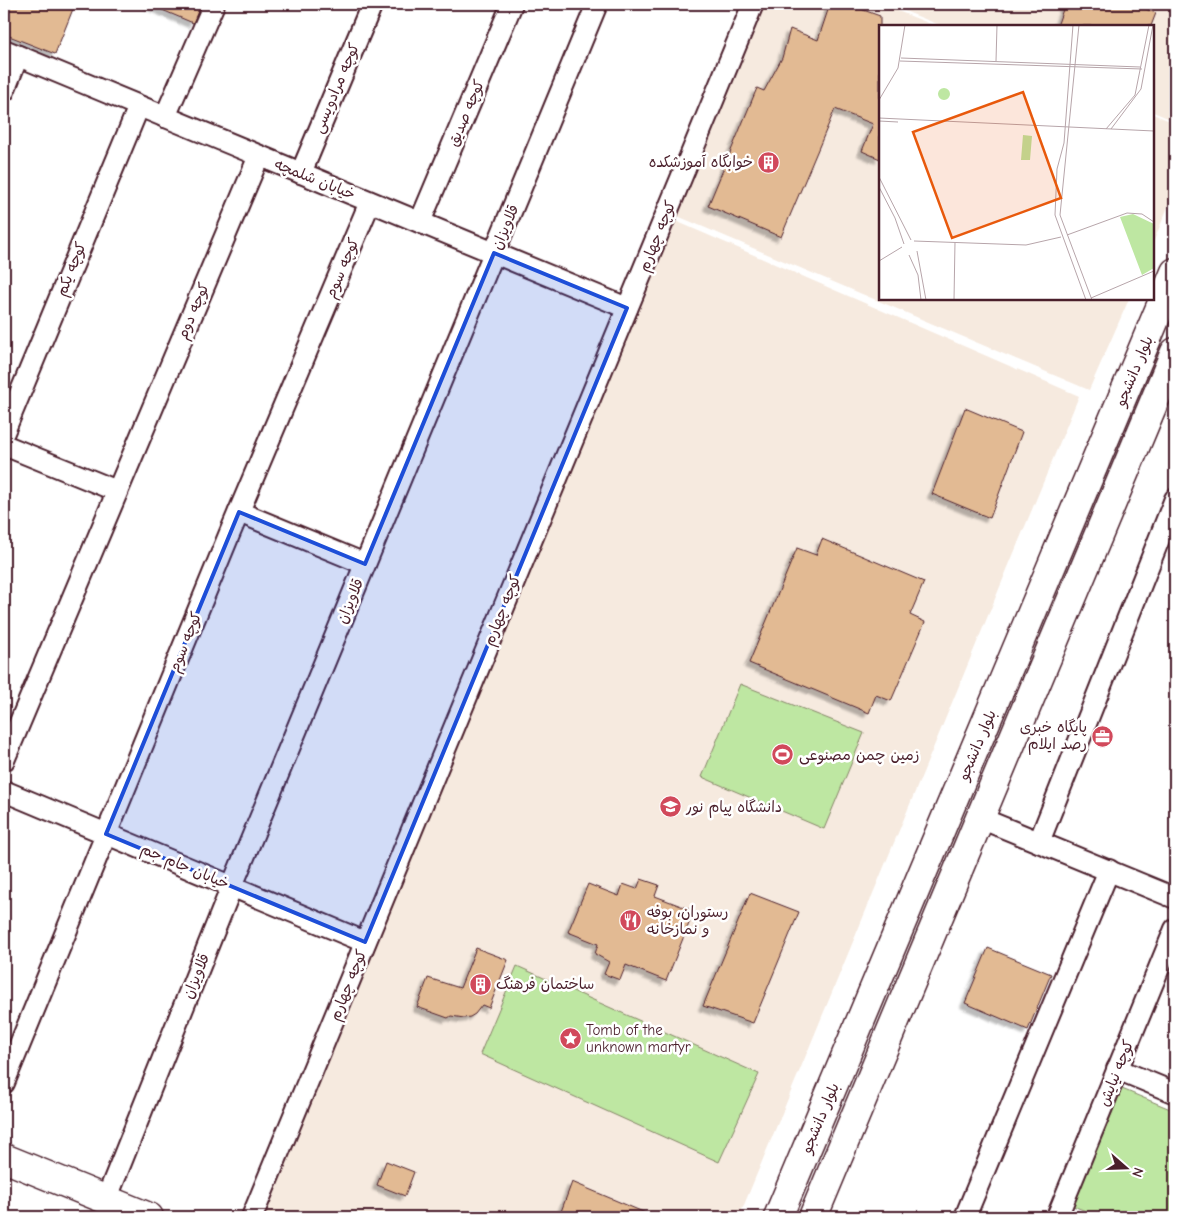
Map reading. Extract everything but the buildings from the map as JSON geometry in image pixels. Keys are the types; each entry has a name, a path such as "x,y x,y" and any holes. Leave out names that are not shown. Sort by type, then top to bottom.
{"main road":[{"name":"بلوار دانشجو","path":"778,1217 1175,272"},
{"name":"بلوار دانشجو","path":"813,1217 1175,352"},
{"path":"4,1158 150,1217"}],"street":[{"path":"165,117 214,4"},
{"name":"کوچه مرادویسی","path":"301,173 372,4"},
{"name":"کوچه صدیق","path":"420,222 512,4"},
{"name":"قلاویزان","path":"106,1200 232,886 598,4"},
{"name":"کوچه چهارم","path":"252,1217 753,4"},
{"path":"4,91 11,53"},
{"name":"خیابان شلمچه","path":"11,53 627,308"},
{"name":"کوچه یکم","path":"4,432 139,106"},
{"name":"کوچه دوم","path":"4,760 259,156"},
{"name":"کوچه سوم","path":"4,1079 239,512 370,202"},
{"path":"4,445 118,491"},
{"path":"1039,842 1175,499"},
{"path":"239,512 365,564"},
{"name":"خیابان جام جم","path":"4,791 365,942"},
{"path":"980,818 1175,898"},
{"path":"965,1217 1108,870"},
{"name":"كوچه نيايش","path":"1062,1216 1118,1069 1175,929"},
{"path":"1118,1069 1175,1093"}],"highlighted area":[{"path":"494,253 627,308 365,942 106,834 239,512 365,564"}],"shaded area":[{"path":"764,4 880,4 933,25 879,25 879,300 1129,300 1089,390 675,215"},
{"path":"887,4 1175,4 1175,121 1154,112 1154,25 940,25"},
{"path":"1154,114 1175,123 1175,190 1154,241"},
{"name":"دانشگاه پیام نور","path":"671,219 1079,396 739,1217 264,1217"}],"green space":[{"name":"زمین چمن مصنوعی","path":"740,684 864,733 824,829 702,777"},
{"path":"517,966 759,1074 719,1162 480,1054"},
{"path":"1122,1089 1175,1111 1175,1217 1101,1217 1073,1206"}],"place":[{"name":"خوابگاه آموزشکده","path":"769,162"},
{"name":"پایگاه خبری رصد ایلام","path":"1103,736"},
{"name":"زمین چمن مصنوعی","path":"783,755"},
{"name":"دانشگاه پیام نور","path":"670,807"},
{"name":"رستوران، بوفه و نمازخانه","path":"631,921"},
{"name":"ساختمان فرهنگ","path":"480,984"},
{"name":"Tomb of the unknown martyr","path":"570,1039"}]}
